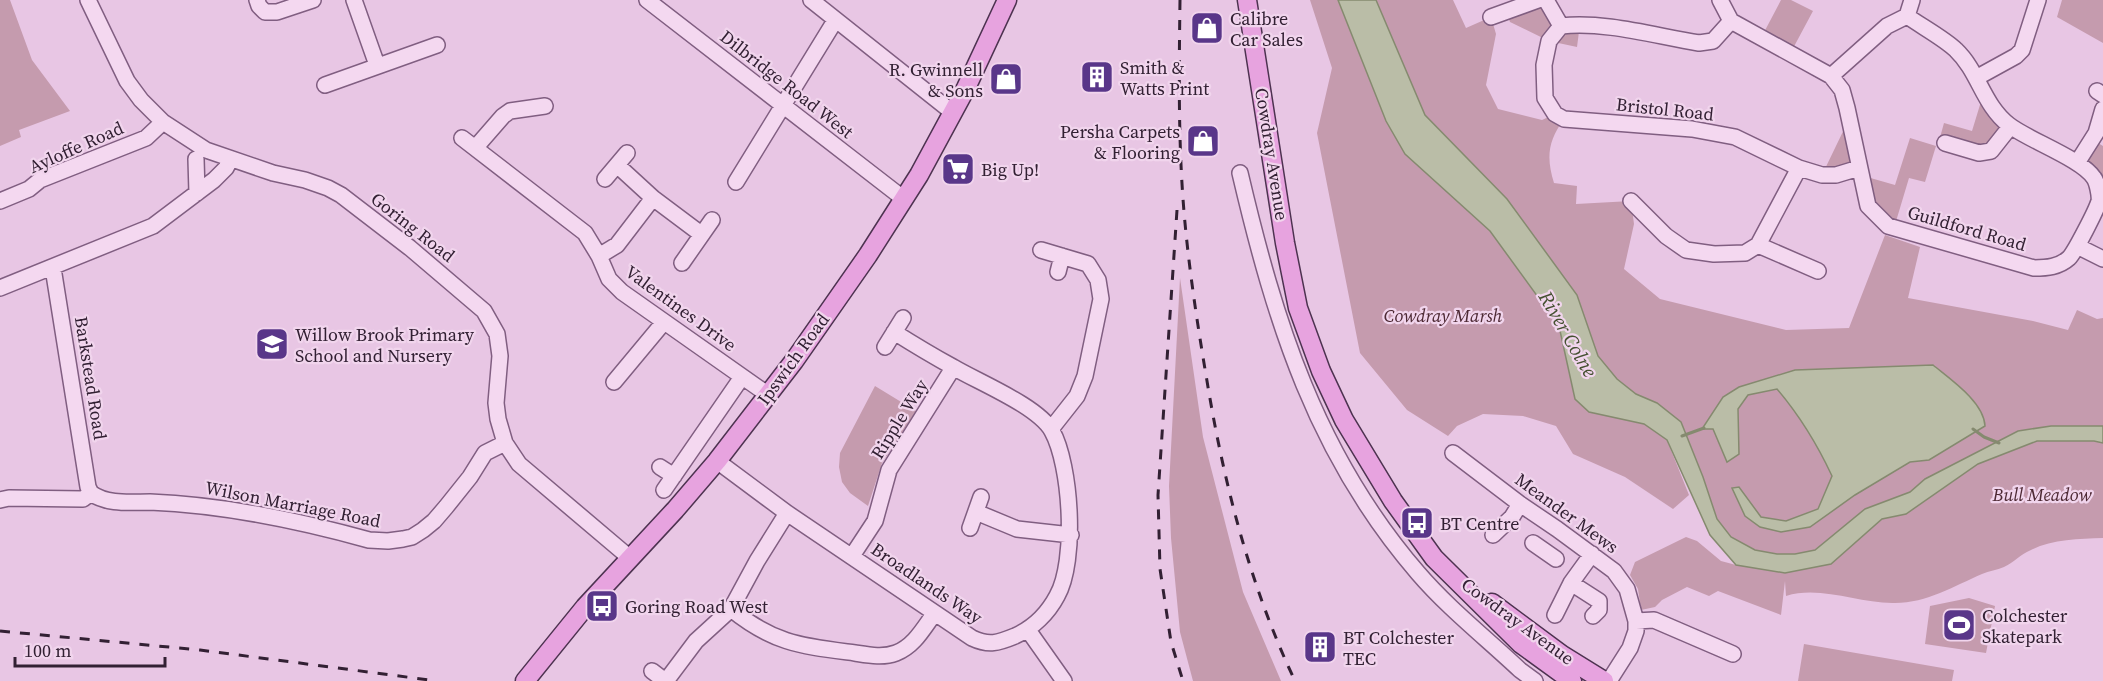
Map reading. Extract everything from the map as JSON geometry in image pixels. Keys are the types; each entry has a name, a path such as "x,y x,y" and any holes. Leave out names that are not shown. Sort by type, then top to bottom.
{"main road":[{"name":"Ipswich Road","path":"525,681 585,607 675,510 741,431 794,361 851,280 934,149 991,38 1007,0"},
{"name":"Cowdray Avenue","path":"1247,0 1298,308 1321,371 1344,420 1393,501 1434,558 1521,644 1572,681"},
{"name":"Cowdray Avenue","path":"1434,558 1562,655 1604,681"}],"street":[{"name":"Goring Road","path":"88,0 127,81 141,100 163,122 206,150 230,160 305,180 341,195 410,248 484,311 496,334 500,356 496,403 505,443 519,464 630,558"},
{"path":"261,6 277,12 313,0"},
{"path":"354,0 377,65"},
{"name":"Dilbridge Road West","path":"647,0 904,199"},
{"path":"811,0 952,112"},
{"path":"1502,17 1538,0"},
{"path":"1546,0 1561,27 1581,24 1599,26 1699,43 1713,41 1731,21"},
{"path":"1720,0 1731,21 1831,76 1887,26 1907,16 1912,0"},
{"path":"1976,78 2016,56 2022,50 2040,5"},
{"path":"1907,16 1956,50 1976,78 1983,95 1996,114 2010,127 2077,163 2094,178 2099,200 2077,246 2103,259"},
{"path":"736,183 833,24"},
{"name":"Bristol Road","path":"1561,27 1549,42 1544,65 1545,98 1555,114 1564,119 1692,129 1735,137 1799,168 1822,175 1836,175 1858,168"},
{"path":"325,85 437,45"},
{"name":"Guildford Road","path":"1831,76 1842,90 1868,206 1888,226 2034,268 2051,268 2068,258 2077,246"},
{"path":"521,93 523,109"},
{"path":"476,147 510,111 545,106"},
{"path":"2077,163 2096,133 2103,109"},
{"name":"Ayloffe Road","path":"0,201 29,189 40,180 146,138 163,122"},
{"path":"1957,141 1979,153 1991,152 2010,127"},
{"name":"Valentines Drive","path":"462,138 585,233 609,279 622,292 767,394"},
{"path":"196,159 197,193"},
{"path":"605,179 622,159 653,198 701,234"},
{"path":"0,288 153,226 197,193 226,168 230,160"},
{"path":"1631,201 1639,219 1686,250 1714,254 1745,253 1758,245 1799,168"},
{"name":"Cowdray Avenue","path":"1240,173 1259,257 1277,316 1322,428 1371,511 1417,572 1437,594 1535,681"},
{"path":"599,256 617,245 653,198"},
{"path":"682,263 712,220"},
{"path":"1758,245 1798,271 1818,271"},
{"path":"1041,250 1088,264 1098,280 1101,299 1085,376 1077,396 1051,429"},
{"path":"1058,272 1062,256"},
{"name":"Barkstead Road","path":"53,267 88,487 91,493"},
{"path":"1277,316 1298,308"},
{"path":"885,347 903,318"},
{"path":"614,382 664,322"},
{"name":"Broadlands Way","path":"717,460 787,513 972,639 989,644 1028,630 1048,610 1058,595 1071,535 1068,495 1060,450 1051,429 1034,412 894,332"},
{"name":"Ripple Way","path":"852,556 874,521 889,471 954,368"},
{"name":"Ipswich Road","path":"664,490 742,377"},
{"name":"Wilson Marriage Road","path":"0,500 9,498 83,499 91,493 105,501 184,503 243,511 369,540 388,541 412,537 434,521 470,477 485,453 505,443"},
{"name":"Meander Mews","path":"1453,453 1614,571 1627,589 1636,621"},
{"path":"660,467 674,476"},
{"path":"970,528 981,497"},
{"path":"1493,535 1512,517 1520,504"},
{"path":"652,671 665,681 696,641 731,609 787,513"},
{"path":"976,513 1017,529 1071,535"},
{"path":"1544,551 1557,529"},
{"path":"1555,615 1571,582 1592,554"},
{"path":"1417,572 1434,558"},
{"path":"1571,582 1599,601 1599,609 1593,616"},
{"name":"Cowdray Avenue","path":"1462,616 1474,599"},
{"path":"731,609 751,626 785,641 804,647 876,656 893,654 906,648 917,638 934,614"},
{"path":"1609,681 1634,639 1636,621 1654,620 1733,654"},
{"path":"1028,630 1064,681"}],"green space":[{"path":"0,0 10,0 32,60 70,111 19,130 21,137 0,146"},
{"name":"Cowdray Marsh","path":"1310,0 1338,0 1386,121 1405,154 1490,231 1559,326 1575,399 1589,412 1644,424 1667,440 1689,495 1673,509 1625,477 1573,454 1556,426 1523,416 1483,414 1457,426 1448,436 1407,410 1360,353 1317,133 1332,68"},
{"path":"1376,0 1453,0 1466,28 1491,17 1496,34 1486,85 1498,109 1542,120 1555,114 1564,119 1550,150 1549,157 1554,183 1577,186 1576,204 1631,201 1634,224 1624,269 1660,299 1786,330 1849,328 1885,235 1920,247 1908,298 2033,321 2068,330 2077,310 2097,319 2103,318 2103,426 2051,426 2018,431 1925,479 1910,492 1865,509 1815,550 1795,554 1777,554 1755,550 1731,537 1717,519 1681,423 1657,403 1636,394 1617,379 1598,356 1577,295 1507,199 1425,115"},
{"path":"1538,0 1561,26 1580,24 1577,47 1549,41 1510,22 1506,12"},
{"path":"1781,0 1791,0 1813,11 1790,54 1761,38"},
{"path":"2062,0 2103,0 2103,43 2057,17"},
{"path":"1983,95 2010,127 1991,151 1939,141 1944,123 1972,131"},
{"path":"1849,119 1859,168 1822,175"},
{"path":"1910,138 1936,146 1925,182 1909,178 1894,228 1868,206 1860,175 1895,185"},
{"path":"2093,140 2103,146 2103,194 2077,163"},
{"path":"1180,278 1203,437 1243,592 1281,681 1193,681 1180,632 1171,538 1169,486"},
{"path":"875,386 916,411 882,463 868,506 850,493 842,482 839,467 840,453"},
{"name":"Bull Meadow","path":"2037,441 2103,443 2103,538 2066,540 2039,546 2004,567 1929,597 1907,602 1882,603 1813,593 1786,596 1785,581 1781,615 1718,591 1709,596 1687,587 1662,600 1655,607 1641,610 1638,589 1630,575 1635,562 1686,537 1697,541 1721,561 1736,565 1831,564 1882,519 1906,514 1978,464"},
{"name":"Colchester Skatepark","path":"1969,598 1995,606 1986,653 1925,644 1930,606"},
{"path":"1804,644 1954,670 1952,681 1798,681"}],"water":[{"name":"River Colne","path":"1338,0 1376,0 1425,115 1507,199 1577,295 1598,356 1617,379 1636,394 1657,403 1681,422 1717,519 1731,537 1755,550 1777,554 1795,554 1815,550 1865,509 1910,492 1925,479 2018,431 2051,426 2103,426 2103,443 2037,441 1978,464 1906,514 1882,519 1831,564 1785,573 1736,565 1710,535 1667,440 1644,424 1589,412 1575,399 1559,326 1490,231 1405,154 1386,121"},
{"path":"1933,365 1973,400 1979,408 1985,426 1929,460 1910,462 1855,495 1810,527 1781,532 1760,527 1745,516 1732,488 1739,487 1761,517 1786,521 1818,509 1832,476 1807,431 1777,389 1748,395 1738,409 1739,454 1727,462 1713,429 1702,429 1723,397 1739,387 1795,370"}],"waterway":[{"path":"1682,436 1704,428"},
{"path":"1973,429 1984,437 1999,443"}],"railway":[{"path":"1180,0 1181,167 1187,243 1207,381 1240,534 1265,609 1295,681"},
{"path":"1177,210 1158,495 1160,569 1171,642 1183,681"},
{"path":"0,631 200,650 437,681"}],"place":[{"name":"Calibre Car Sales","path":"1207,28"},
{"name":"Smith & Watts Print","path":"1097,77"},
{"name":"R. Gwinnell & Sons","path":"1006,79"},
{"name":"Persha Carpets & Flooring","path":"1203,141"},
{"name":"Big Up!","path":"958,169"},
{"name":"Willow Brook Primary School and Nursery","path":"272,344"},
{"name":"BT Centre","path":"1417,523"},
{"name":"Goring Road West","path":"602,606"},
{"name":"Colchester Skatepark","path":"1959,625"},
{"name":"BT Colchester TEC","path":"1320,647"}]}
